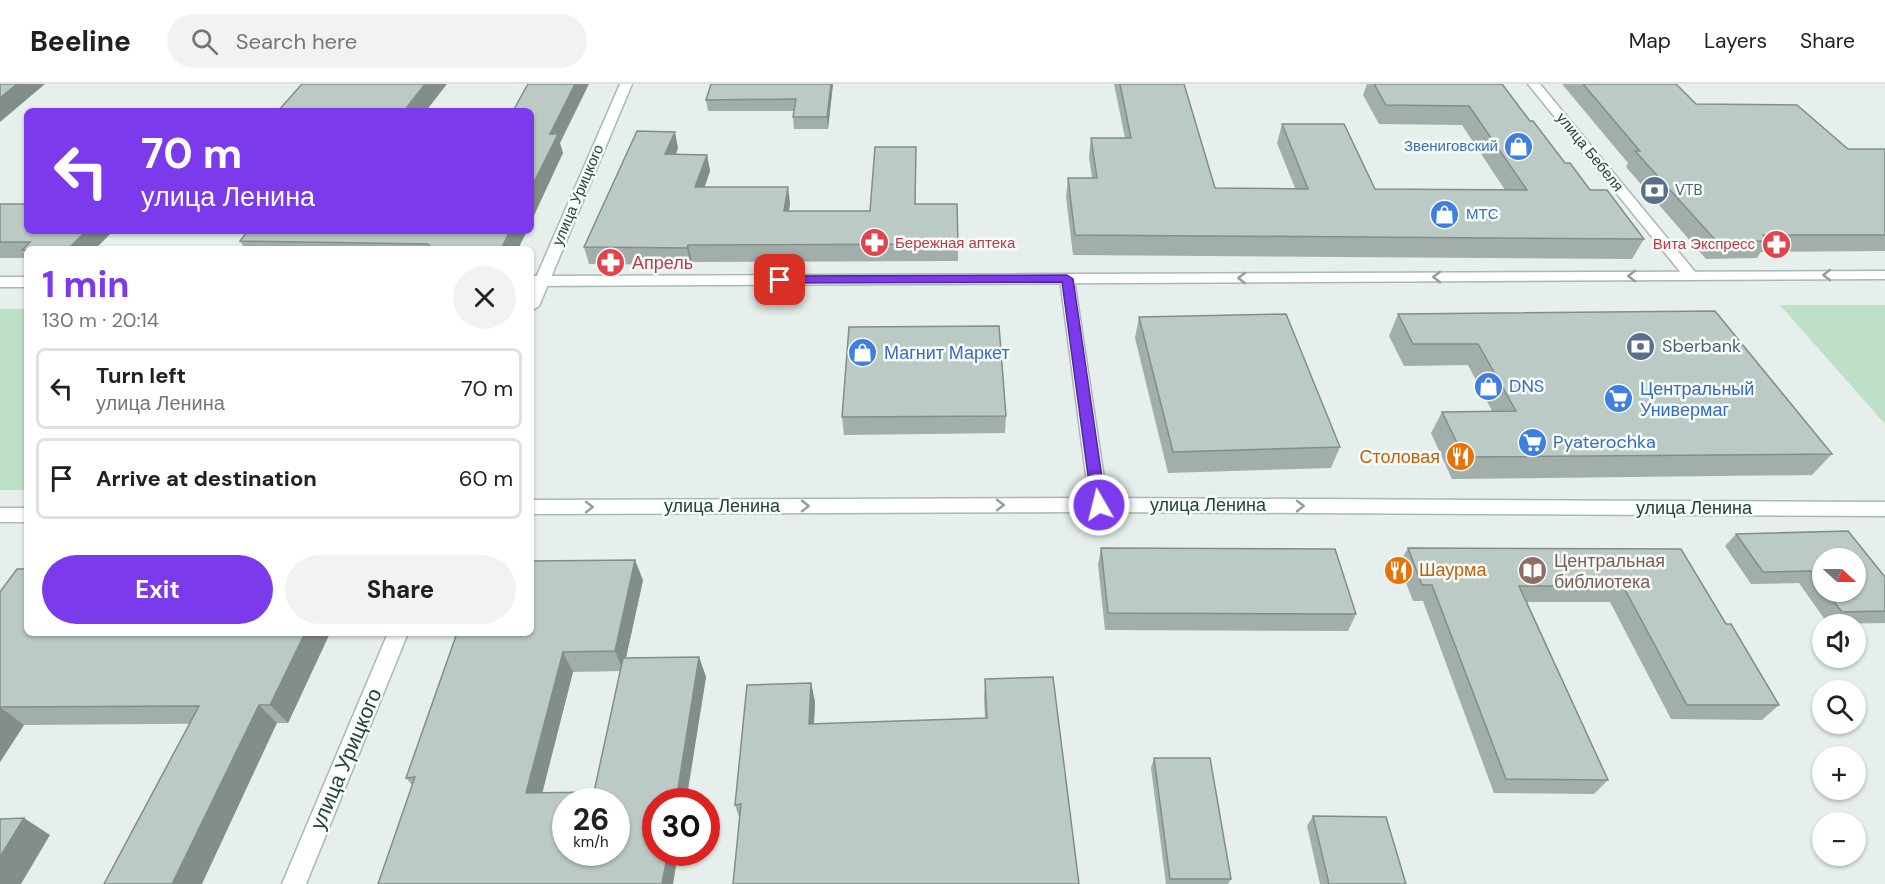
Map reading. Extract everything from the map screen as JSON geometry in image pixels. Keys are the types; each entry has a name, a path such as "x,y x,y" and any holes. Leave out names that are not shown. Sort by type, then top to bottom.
{"street":[{"name":"улица Урицкого","path":"536,281 626,84"},
{"name":"улица Бебеля","path":"1534,84 1691,276"},
{"path":"536,281 1885,275"},
{"path":"1067,279 1099,505"},
{"path":"0,282 24,282"},
{"name":"улица Ленина","path":"534,507 1099,505 1883,512"},
{"path":"0,515 24,514"},
{"name":"улица Урицкого","path":"294,884 397,636"}],"green space":[{"path":"1780,305 1885,305 1885,424"},
{"path":"0,309 24,309 24,490 0,490"}],"building":[{"path":"0,84 17,84 0,98"},
{"path":"302,84 425,84 406,108 281,108"},
{"path":"528,84 575,84 550,134 558,134 534,182 534,108 515,108"},
{"path":"711,84 831,84 827,117 793,117 796,99 706,100"},
{"path":"1120,84 1184,84 1215,188 1308,189 1282,124 1344,124 1375,189 1527,190 1469,106 1386,105 1374,84 1502,84 1565,163 1570,163 1590,190 1607,190 1644,239 1075,235 1068,178 1097,178 1091,138 1131,138"},
{"path":"1583,84 1676,84 1696,104 1797,105 1848,149 1885,149 1885,235 1763,235 1769,241 1717,242 1635,151 1640,151"},
{"path":"637,131 675,132 665,154 707,155 695,187 788,187 784,211 870,211 875,147 916,147 915,204 957,204 958,244 688,245 687,248 584,247"},
{"path":"0,204 24,204 24,234 83,234 71,246 26,246 30,242 0,242"},
{"path":"246,234 508,234 502,246 240,241"},
{"name":"Центральный Универмаг","path":"1715,311 1832,454 1464,457 1442,412 1516,411 1478,344 1413,344 1398,314"},
{"path":"1286,314 1340,447 1173,452 1139,317"},
{"path":"999,326 1006,416 842,417 849,327"},
{"path":"1848,531 1862,548 1812,548 1812,572 1763,572 1736,534"},
{"path":"1101,548 1335,549 1356,614 1108,613"},
{"path":"1408,548 1681,549 1726,624 1731,624 1779,705 1687,705 1623,586 1519,586 1608,780 1506,779 1432,585 1422,585"},
{"path":"1866,553 1885,577 1885,611 1842,612 1834,602 1866,602"},
{"path":"635,560 615,651 563,652 526,793 552,793 552,866 630,866 630,788 595,788 623,658 699,657 678,788 642,788 642,866 665,866 662,884 378,884 415,777 406,778 456,636 534,636 534,561"},
{"path":"17,569 24,569 24,636 304,636 270,705 259,705 172,884 104,884 199,706 0,707 0,592"},
{"path":"1053,677 1079,884 733,884 741,804 735,805 747,685 811,683 809,724 987,718 985,679"},
{"path":"1154,758 1210,758 1231,879 1170,879"},
{"path":"1313,816 1386,817 1406,884 1329,884"},
{"path":"24,818 0,857 0,819"}],"place":[{"name":"Звениговский","path":"1519,146"},
{"name":"VTB","path":"1654,190"},
{"name":"МТС","path":"1445,214"},
{"name":"Бережная аптека","path":"874,243"},
{"name":"Вита Экспресс","path":"1776,244"},
{"name":"Апрель","path":"611,263"},
{"name":"Sberbank","path":"1641,346"},
{"name":"Магнит Маркет","path":"863,353"},
{"name":"DNS","path":"1488,386"},
{"name":"Центральный Универмаг","path":"1619,399"},
{"name":"Pyaterochka","path":"1532,442"},
{"name":"Столовая","path":"1461,457"},
{"name":"Шаурма","path":"1398,570"},
{"name":"Центральная библиотека","path":"1533,571"}],"route":[{"path":"780,280 1067,279 1099,505"}]}
